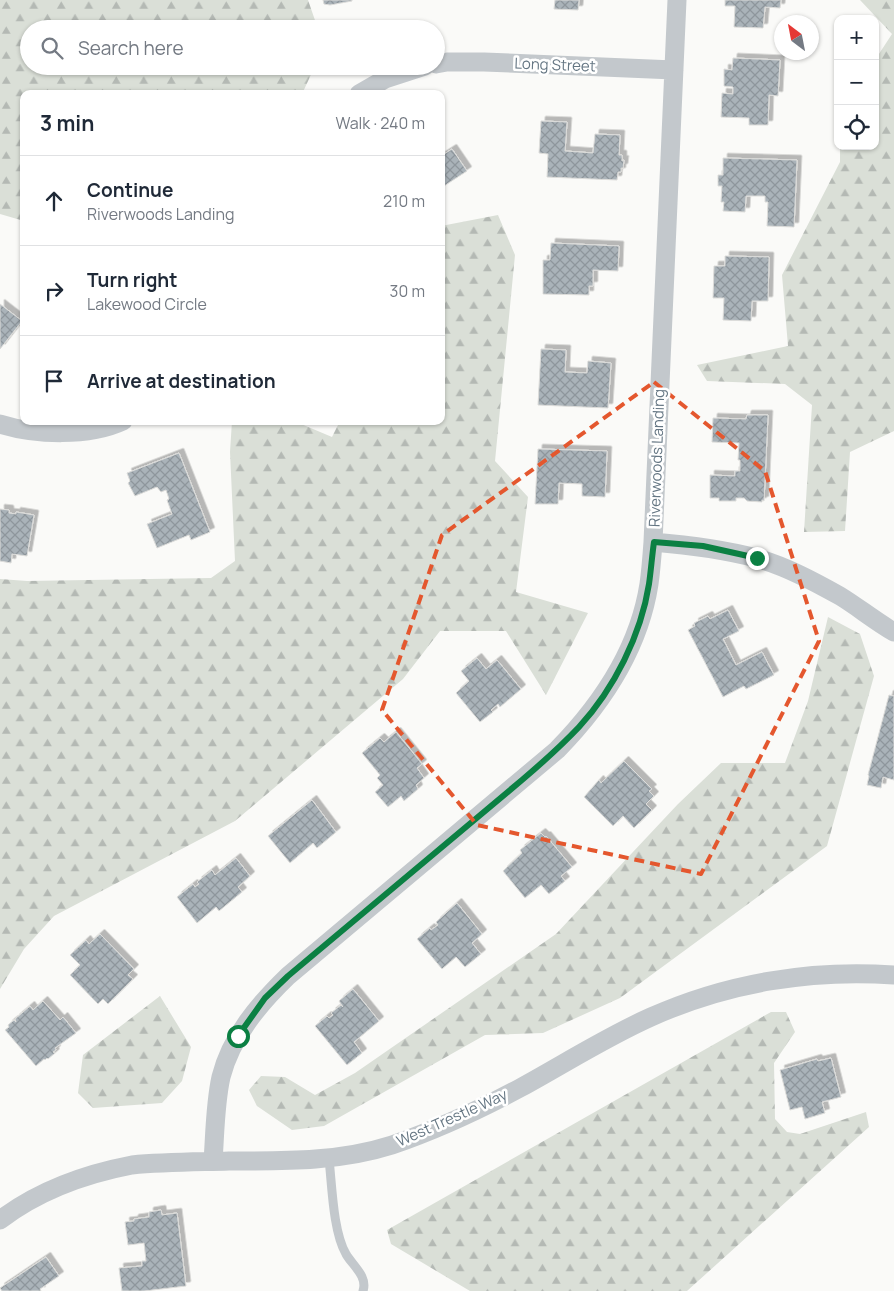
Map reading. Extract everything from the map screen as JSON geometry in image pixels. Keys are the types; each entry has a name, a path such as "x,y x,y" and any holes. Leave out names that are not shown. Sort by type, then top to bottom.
{"street":[{"name":"Riverwoods Landing","path":"213,1161 221,1077 238,1036 265,998 288,976 557,750 580,726 609,686 632,642 649,585 654,542 677,0"},
{"name":"Long Street","path":"445,62 484,62 674,70"},
{"path":"367,90 385,79 397,75"},
{"path":"0,424 38,431 63,432 90,431 110,425"},
{"path":"654,542 703,546 757,558 779,566 840,597 894,632"},
{"name":"West Trestle Way","path":"0,1220 28,1201 55,1188 109,1169 132,1164 328,1159 390,1145 420,1135 518,1089 620,1032 684,1004 730,990 778,979 823,974 866,973 894,975"}],"lane":[{"path":"328,1159 337,1230 346,1254 361,1276 365,1287 363,1291"}],"highlighted area":[{"path":"654,382 765,471 819,641 701,874 477,825 382,710 442,535"}],"green space":[{"path":"0,0 308,0 315,20 20,20 20,75 311,75 304,90 20,90 20,220 0,214"},
{"path":"860,0 894,0 894,431 850,452 845,531 804,532 812,405 785,384 707,381 697,365 788,346 782,275 840,162 840,150 879,150 879,54 892,34 879,20 879,15 874,15"},
{"path":"498,215 515,255 495,461 528,497 516,592 588,613 546,695 506,631 440,631 403,679 235,821 54,916 24,949 0,989 0,579 27,581 211,578 235,561 230,452 232,425 304,425 332,437 338,425 445,425 445,225"},
{"path":"828,617 860,634 874,676 827,846 620,998 543,1033 485,1035 324,1126 292,1130 257,1106 249,1090 261,1076 285,1077 315,1095 355,1073 556,934 678,804 721,763 785,763 808,701"},
{"path":"160,996 191,1047 182,1081 162,1103 93,1108 78,1093 83,1055"},
{"path":"771,1012 786,1012 795,1032 774,1063 775,1119 787,1132 800,1134 866,1112 869,1127 687,1291 470,1291 391,1244 387,1230"}],"building":[{"path":"323,0 352,1 330,5 324,4"},
{"path":"555,0 579,0 578,10 554,9"},
{"path":"725,0 781,0 780,8 765,7 763,28 734,27 735,6 725,6"},
{"path":"733,58 780,60 778,96 769,95 768,125 749,125 749,118 721,117 722,93 733,94 733,87 724,86 724,69 732,70"},
{"path":"541,121 567,122 565,151 593,153 595,134 620,135 619,155 622,155 622,161 624,160 621,172 618,172 617,180 547,177 548,154 539,153"},
{"path":"452,149 467,171 445,185 445,153"},
{"path":"723,158 797,160 794,227 767,226 768,202 765,202 765,196 746,196 745,212 723,211 724,202 721,202 722,186 718,186 718,175 723,175"},
{"path":"551,243 619,246 618,271 593,270 593,286 589,286 589,295 543,294 543,260 550,260"},
{"path":"725,256 769,257 768,301 752,301 751,321 723,320 724,298 713,298 714,266 725,266"},
{"path":"0,304 20,319 20,324 0,349"},
{"path":"541,349 566,350 565,372 587,373 588,361 611,363 608,408 538,405"},
{"path":"747,415 768,415 764,501 747,501 744,498 736,498 736,501 719,501 719,498 710,498 710,475 735,476 735,471 740,471 740,460 738,460 739,443 712,442 713,418 746,419"},
{"path":"538,449 607,451 605,497 582,496 582,484 559,483 558,504 535,504"},
{"path":"179,453 210,532 191,540 189,535 157,548 147,524 172,514 166,490 161,492 157,487 135,496 128,483 130,481 127,473"},
{"path":"0,509 9,510 9,513 16,514 16,512 34,515 27,556 12,554 11,563 0,561"},
{"path":"728,610 739,631 723,639 736,665 762,652 774,675 746,689 744,686 723,697 688,630 695,626 694,623 708,616 710,619"},
{"path":"477,658 486,669 497,660 521,689 500,707 498,704 491,710 493,712 480,722 456,693 469,681 461,671"},
{"path":"889,695 894,696 894,780 883,777 881,788 867,785"},
{"path":"396,732 422,764 417,768 424,778 416,785 418,789 404,801 401,796 388,807 375,792 383,785 377,778 380,775 362,753 380,738 384,742"},
{"path":"624,761 652,789 649,791 654,796 646,804 652,810 634,828 623,816 613,826 584,797 599,780 601,783"},
{"path":"312,800 336,832 317,848 313,843 290,863 268,836"},
{"path":"541,833 546,836 572,867 561,876 565,881 549,894 541,885 525,898 503,871 522,853 520,850"},
{"path":"236,858 250,876 238,887 242,892 219,911 216,907 197,923 177,897 193,884 195,887 199,884 197,882 212,870 215,875"},
{"path":"457,903 482,934 472,943 481,954 465,967 456,957 442,969 417,939 430,928 431,930 438,925 436,922"},
{"path":"100,934 134,969 128,975 133,979 108,1004 103,999 98,1004 70,975 80,965 70,955 86,940 89,944"},
{"path":"353,989 379,1021 354,1042 362,1053 347,1065 315,1026 327,1016 329,1018 333,1015 331,1013 341,1005 343,1007 339,1001"},
{"path":"43,1001 60,1020 63,1017 76,1033 55,1048 56,1050 53,1052 55,1053 48,1059 44,1059 36,1066 5,1030 14,1020 16,1022 15,1019 30,1006 33,1010"},
{"path":"831,1058 841,1097 822,1102 825,1113 805,1119 802,1107 790,1110 780,1070 817,1059 818,1061"},
{"path":"161,1210 162,1215 177,1213 186,1286 144,1291 122,1291 119,1268 142,1266 142,1261 146,1261 144,1243 128,1245 125,1222 149,1217 149,1212"},
{"path":"46,1257 59,1276 40,1289 41,1291 2,1291 0,1288"}],"route":[{"path":"238,1036 265,998 288,976 522,780 557,750 580,726 609,686 632,642 649,585 654,542 703,546 757,558"}]}
